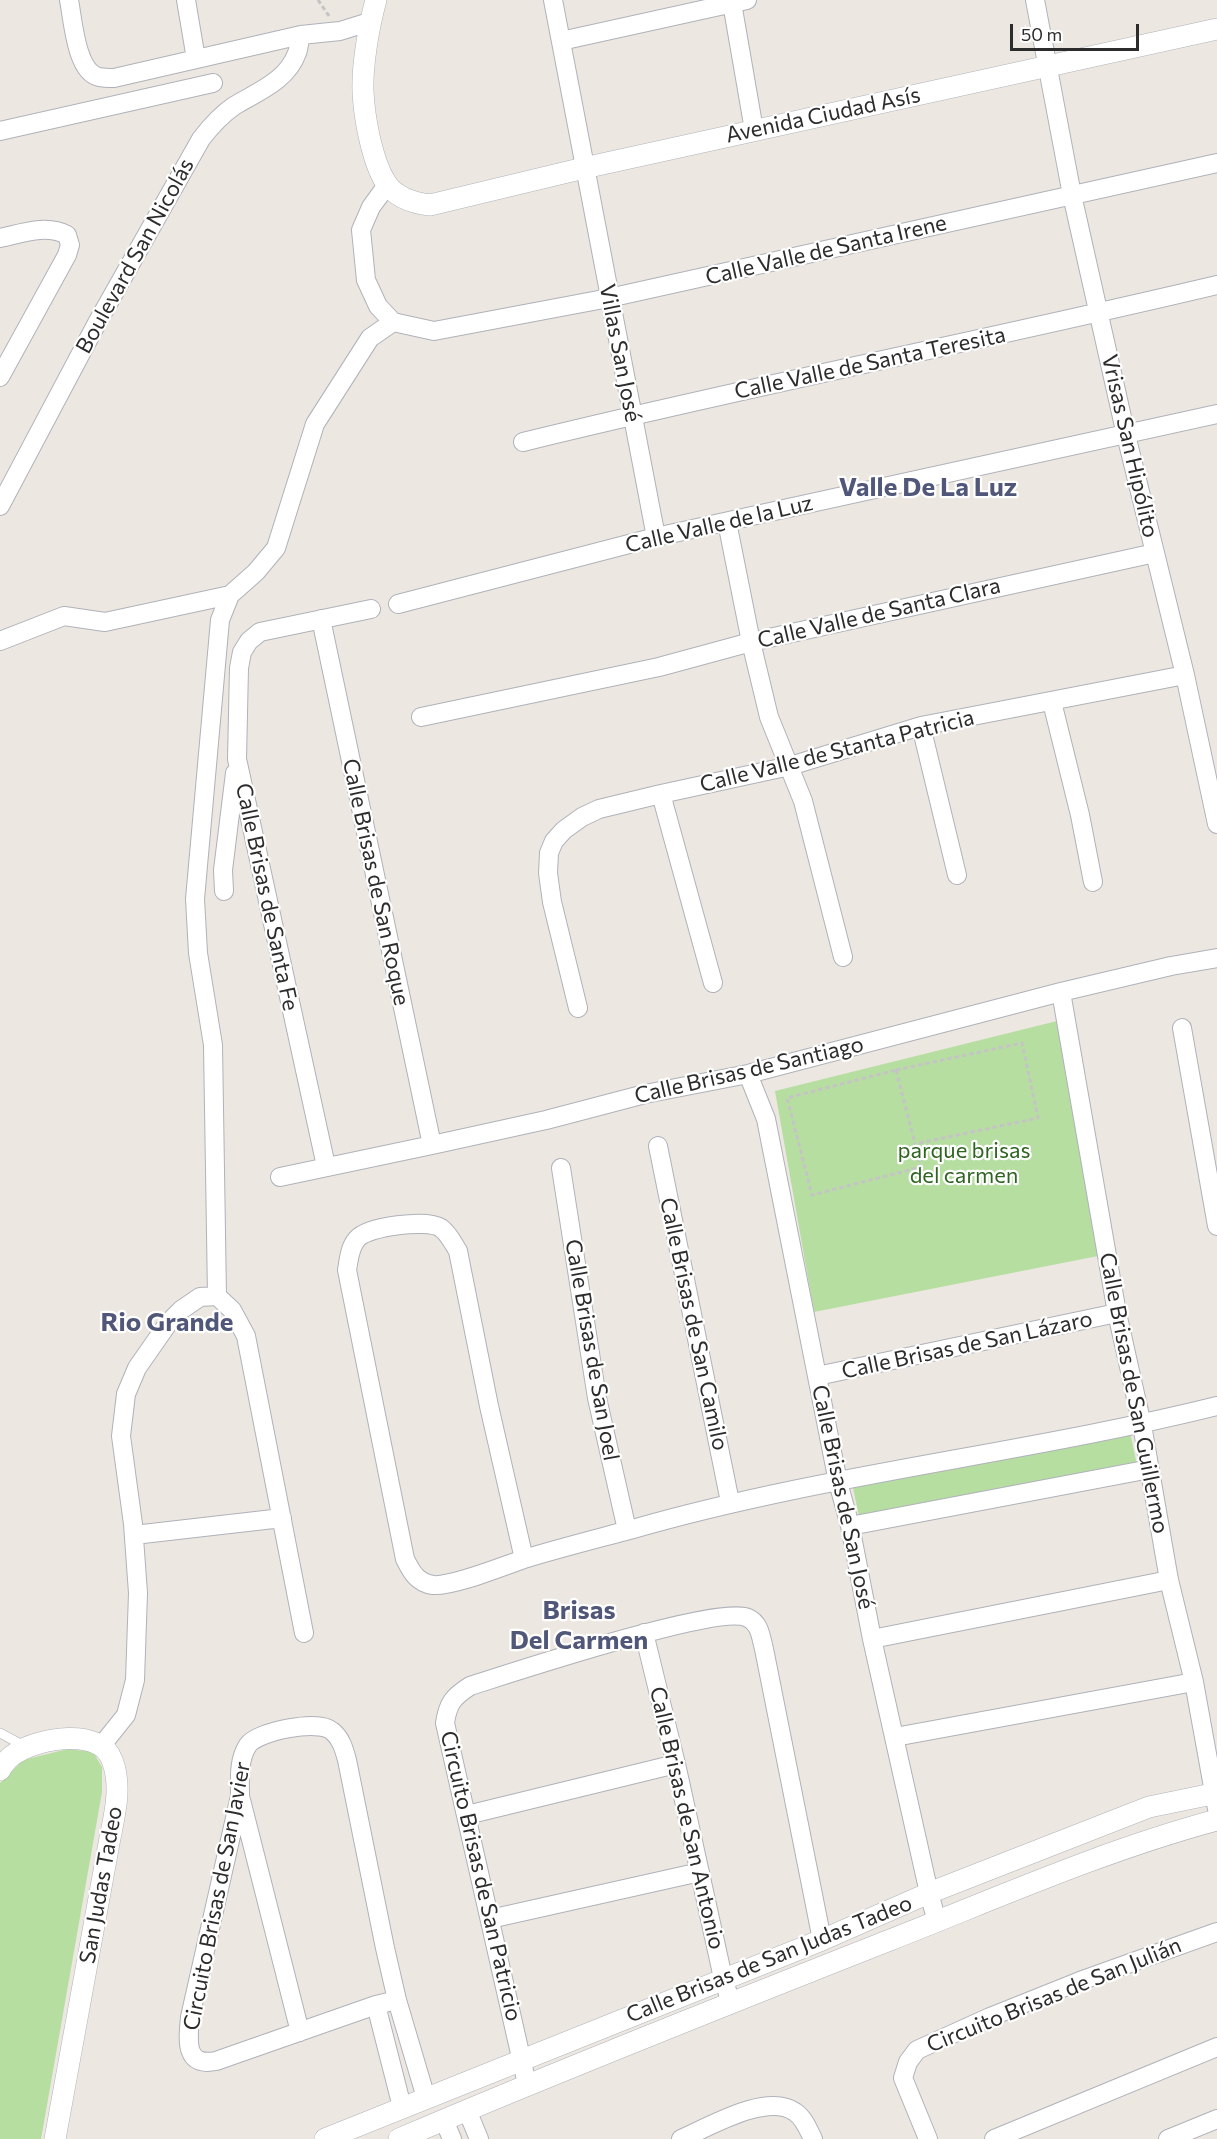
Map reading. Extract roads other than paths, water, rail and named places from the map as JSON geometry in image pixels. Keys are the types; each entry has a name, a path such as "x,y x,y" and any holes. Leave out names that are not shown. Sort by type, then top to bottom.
{"street":[{"path":"69,0 79,54 88,71 98,77 114,78 301,35 340,31 369,22"},
{"path":"186,0 196,58"},
{"path":"208,1297 213,1045 198,953 195,899 220,620 230,595 256,572 276,548 315,424 370,338 393,322 378,306 366,280 361,230 370,207 387,185 376,162 363,90 369,22 375,0"},
{"name":"Villas San José","path":"553,0 656,537"},
{"name":"Vrisas San Hipólito","path":"1035,0 1072,195 1126,435 1185,675 1217,824"},
{"path":"561,41 739,2 754,130"},
{"name":"Avenida Ciudad Asís","path":"387,185 401,197 430,205 584,168 1217,29"},
{"name":"Boulevard San Nicolás","path":"0,506 97,323 201,139 222,115 272,84 286,71 297,54 301,35"},
{"path":"0,131 213,83"},
{"name":"Calle Valle de Santa Irene","path":"393,322 434,331 609,298 1217,163"},
{"path":"0,238 48,229 59,231 67,236 70,245 67,255 0,377"},
{"name":"Calle Valle de Santa Teresita","path":"523,442 631,415 1100,313 1217,285"},
{"name":"Calle Valle de la Luz","path":"398,604 656,537 1217,414"},
{"path":"727,522 751,642 769,717 803,801 843,957"},
{"name":"Calle Valle de Santa Clara","path":"421,717 658,667 751,642 1155,553"},
{"path":"0,641 64,616 105,622 230,595"},
{"path":"321,619 371,609"},
{"name":"Calle Brisas de Santa Fe","path":"321,619 260,632 249,641 242,652 239,668 237,759 326,1166"},
{"name":"Calle Brisas de San Roque","path":"321,619 432,1146"},
{"name":"Calle Valle de Stanta Patricia","path":"579,1008 552,902 548,873 549,853 554,841 564,830 582,817 599,810 661,794 790,766 921,726 1185,675"},
{"path":"1052,702 1080,814 1093,882"},
{"path":"921,726 957,875"},
{"path":"224,891 223,870 237,759"},
{"path":"661,794 713,983"},
{"name":"Calle Brisas de Santiago","path":"280,1177 432,1146 645,1094 748,1074 1061,992 1217,958"},
{"name":"Calle Brisas de San Guillermo","path":"1061,992 1117,1313 1142,1425 1169,1580 1194,1682 1216,1798"},
{"path":"1182,1028 1217,1226"},
{"name":"Calle Brisas de San José","path":"748,1074 766,1119 838,1482 850,1526 872,1639 928,1893 937,1922"},
{"name":"Calle Brisas de San Camilo","path":"658,1146 730,1502"},
{"name":"Calle Brisas de San Joel","path":"561,1168 597,1398 627,1530"},
{"path":"524,1559 489,1406 458,1251 450,1237 440,1227 424,1224 373,1229 356,1240 350,1253 347,1270 405,1559 417,1579 430,1585 439,1585 730,1502 1142,1425 1217,1406"},
{"path":"208,1297 232,1310 246,1336 304,1634"},
{"path":"0,1770 13,1754 26,1747 73,1738 102,1745 126,1715 135,1680 138,1593 134,1535 121,1436 126,1394 137,1368 169,1322 181,1310 208,1297"},
{"name":"Calle Brisas de San Lázaro","path":"817,1376 1117,1313"},
{"path":"850,1526 1150,1469"},
{"path":"134,1535 282,1518"},
{"path":"872,1639 1169,1580"},
{"name":"Circuito Brisas de San Patricio","path":"527,2084 445,1723 447,1708 453,1699 470,1686 644,1633 731,1615 748,1618 759,1628 765,1649 822,1940"},
{"name":"Calle Brisas de San Antonio","path":"644,1633 676,1764 723,1978 731,2003"},
{"path":"895,1737 1194,1682"},
{"name":"Circuito Brisas de San Javier","path":"397,2000 376,2005 216,2061 204,2064 191,2054 190,2017 240,1796 240,1769 243,1754 258,1736 316,1725 325,1726 333,1731 342,1742 397,2000 426,2098"},
{"name":"San Judas Tadeo","path":"55,2139 117,1797 112,1759 102,1745"},
{"path":"467,1815 676,1764"},
{"path":"240,1796 300,2032"},
{"name":"Calle Brisas de San Judas Tadeo","path":"325,2139 822,1940 928,1893 1149,1807 1216,1798"},
{"name":"Calle Brisas de San Judas Tadeo","path":"399,2139 448,2130 467,2110 527,2084 1116,1852 1217,1820"},
{"path":"490,1919 700,1872"},
{"name":"Circuito Brisas de San Julián","path":"928,2139 903,2078 908,2062 917,2050 980,2021 1080,1981 1217,1932"},
{"path":"376,2005 402,2107"},
{"path":"994,2139 1217,2047"},
{"path":"681,2139 747,2110 775,2104 796,2112 813,2139"},
{"path":"467,2110 478,2139"},
{"path":"1168,2139 1217,2119"}],"lane":[{"path":"0,1733 26,1747"}],"district":[{"name":"Valle De La Luz","path":"928,487"},
{"name":"Rio Grande","path":"167,1322"},
{"name":"Brisas Del Carmen","path":"579,1624"}],"park label":[{"name":"parque brisas del carmen","path":"964,1164"}]}
